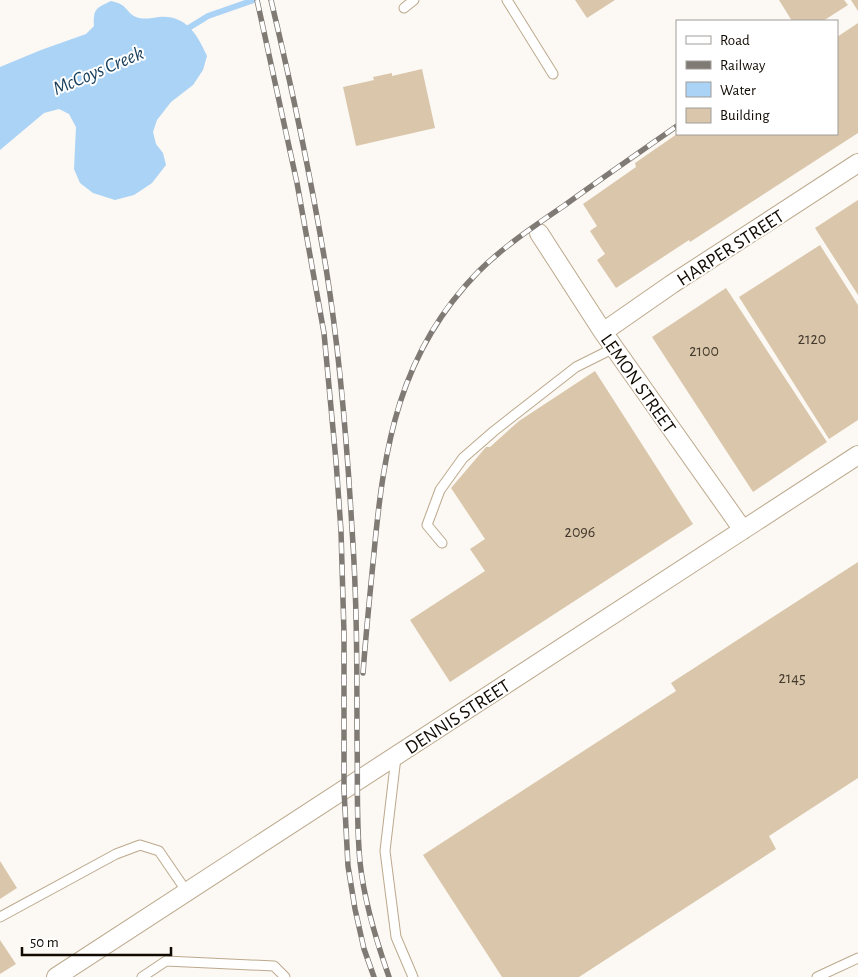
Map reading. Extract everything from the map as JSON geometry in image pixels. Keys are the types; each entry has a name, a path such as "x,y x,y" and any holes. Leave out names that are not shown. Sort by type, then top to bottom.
{"street":[{"name":"HARPER STREET","path":"602,332 858,163"},
{"name":"LEMON STREET","path":"539,233 602,332 743,530"},
{"name":"DENNIS STREET","path":"56,977 858,455"}],"lane":[{"path":"404,8 414,0"},
{"path":"507,0 553,74"},
{"path":"442,543 427,525 440,490 463,458 494,431 576,367 614,348"},
{"path":"396,757 385,851 396,937 413,977"},
{"path":"0,917 116,854 140,845 159,851 187,892"},
{"path":"817,977 858,958"},
{"path":"142,977 166,961 274,966 285,977"}],"water":[{"path":"111,1 121,4 139,18 168,17 183,23 195,33 207,56 203,70 193,85 171,102 157,120 153,132 156,144 163,153 166,165 152,183 134,195 115,200 93,193 80,183 74,169 76,127 69,114 59,109 44,113 0,150 0,67 86,34 94,26 96,10"}],"building":[{"path":"575,0 615,0 587,18"},
{"path":"779,0 844,0 848,5 825,20 791,20"},
{"path":"851,0 858,0 858,11"},
{"path":"858,23 858,133 616,288 597,260 605,254 590,231 597,226 583,204 636,167 635,163 676,135 838,135 838,36"},
{"path":"422,69 435,128 356,146 343,87 374,80 373,77 392,73 392,76"},
{"path":"858,200 858,295 815,228"},
{"path":"820,245 858,305 858,420 829,439 739,297"},
{"path":"726,288 827,442 753,492 652,337"},
{"path":"595,371 693,524 450,682 410,620 485,571 470,549 485,539 451,488 486,447 490,447 519,421"},
{"path":"858,562 858,778 769,836 776,849 579,977 502,977 423,855 676,691 671,683"},
{"path":"0,861 17,888 0,899"},
{"path":"0,940 16,964 0,974"}],"waterway":[{"name":"McCoys Creek","path":"182,32 208,16 254,0"}],"railway":[{"path":"257,0 297,183 324,333 341,531 344,634 344,790 348,866 364,949 374,977"},
{"path":"271,0 308,167 326,268 339,365 355,581 360,862 371,920 389,977"},
{"path":"363,673 378,513 390,438 400,402 413,368 430,335 451,303 478,272 498,253 676,127"}]}
